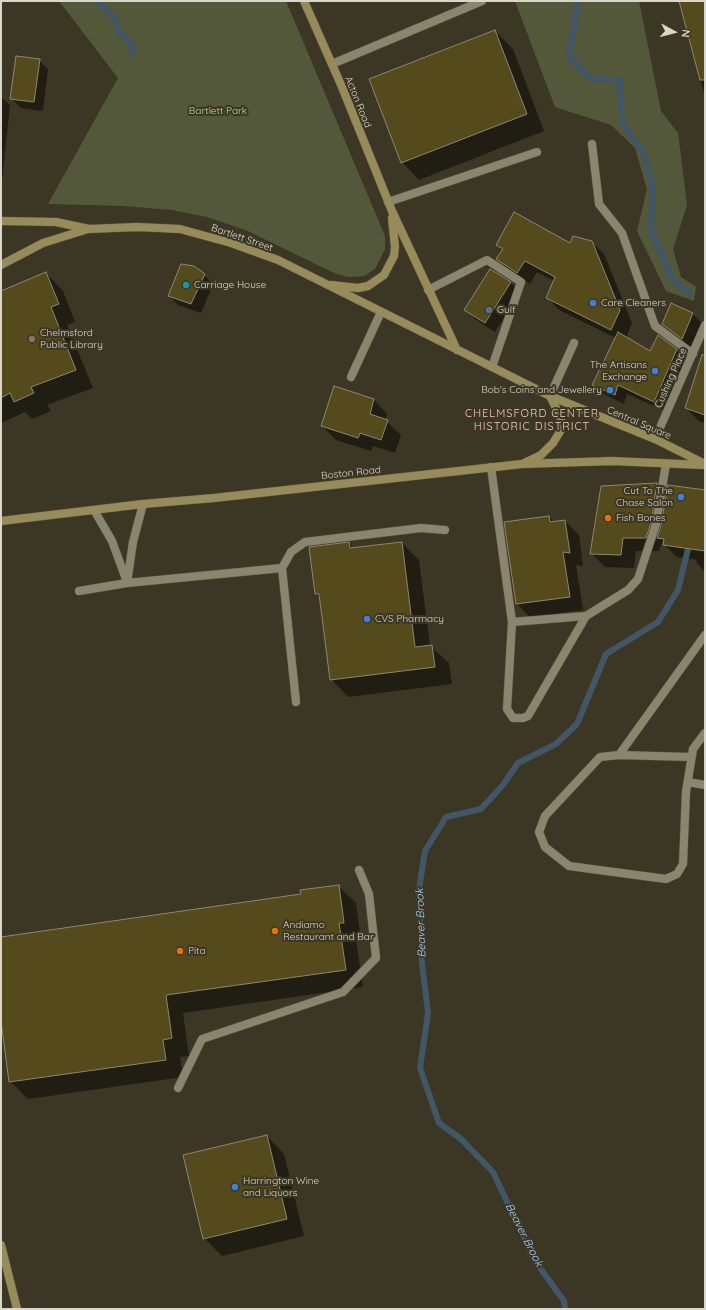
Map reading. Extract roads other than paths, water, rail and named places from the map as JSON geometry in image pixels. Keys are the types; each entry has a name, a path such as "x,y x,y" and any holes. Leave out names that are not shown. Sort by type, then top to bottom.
{"main road":[{"name":"Acton Road","path":"304,1 332,64 388,202 457,350"},
{"name":"Acton Road","path":"324,284 358,288 368,286 384,275 394,256 395,247 392,211"},
{"name":"Bartlett Street","path":"1,221 56,222 89,228 137,227 180,229 231,243 278,260 457,350"},
{"path":"1,265 43,242 89,228"},
{"name":"Central Square","path":"457,350 550,396 655,440 705,465"},
{"path":"522,464 541,455 553,443 561,430 561,418 550,396"},
{"name":"Boston Road","path":"1,521 143,504 214,498 522,464 612,461 705,465"},
{"path":"1,1245 17,1309"}],"street":[{"path":"332,64 482,1"},
{"path":"592,144 599,204 622,233 655,326 692,354"},
{"path":"388,202 537,152"},
{"path":"428,290 487,260 521,282 492,367"},
{"path":"351,377 381,312"},
{"name":"Cushing Place","path":"655,440 704,329"},
{"path":"550,396 574,343"},
{"path":"512,622 586,616 628,590 638,579 656,524 666,464"},
{"path":"491,467 512,622 507,709 513,718 523,718 528,716 586,616"},
{"path":"127,584 133,542 143,504"},
{"path":"94,510 112,541 127,584"},
{"path":"296,702 282,568 291,552 305,542 421,528 445,530"},
{"path":"79,591 127,584 282,568"},
{"path":"619,755 705,636"},
{"path":"691,757 619,755 600,757 545,816 539,832 545,847 569,866 666,879 677,874 682,864 691,757 693,749 705,733"},
{"path":"688,782 705,785"},
{"path":"178,1088 202,1039 343,992 376,958 369,894 359,870"}],"waterway":[{"path":"98,1 115,19 118,32 131,42 133,55"},
{"name":"Beaver Brook","path":"578,1 569,57 592,79 620,80 622,123 644,154 653,189 651,230 673,281 690,293"},
{"name":"Beaver Brook","path":"565,1309 564,1301 535,1261 493,1172 461,1139 439,1123 420,1068 428,1013 422,963 419,889 425,851 446,817 481,809 503,785 518,763 556,744 577,724 606,654 658,622 678,590 690,541"}],"place":[{"name":"Carriage House","path":"186,285"},
{"name":"Care Cleaners","path":"593,303"},
{"name":"Gulf","path":"489,310"},
{"name":"Chelmsford Public Library","path":"32,339"},
{"name":"The Artisans Exchange","path":"655,371"},
{"name":"Bob's Coins and Jewellery","path":"610,390"},
{"name":"Cut To The Chase Salon","path":"681,497"},
{"name":"Fish Bones","path":"608,518"},
{"name":"CVS Pharmacy","path":"367,619"},
{"name":"Andiamo Restaurant and Bar","path":"275,931"},
{"name":"Pita","path":"180,951"},
{"name":"Harrington Wine and Liquors","path":"235,1187"}],"district":[{"name":"CHELMSFORD CENTER HISTORIC DISTRICT","path":"532,420"}],"park label":[{"name":"Bartlett Park","path":"218,111"}]}
